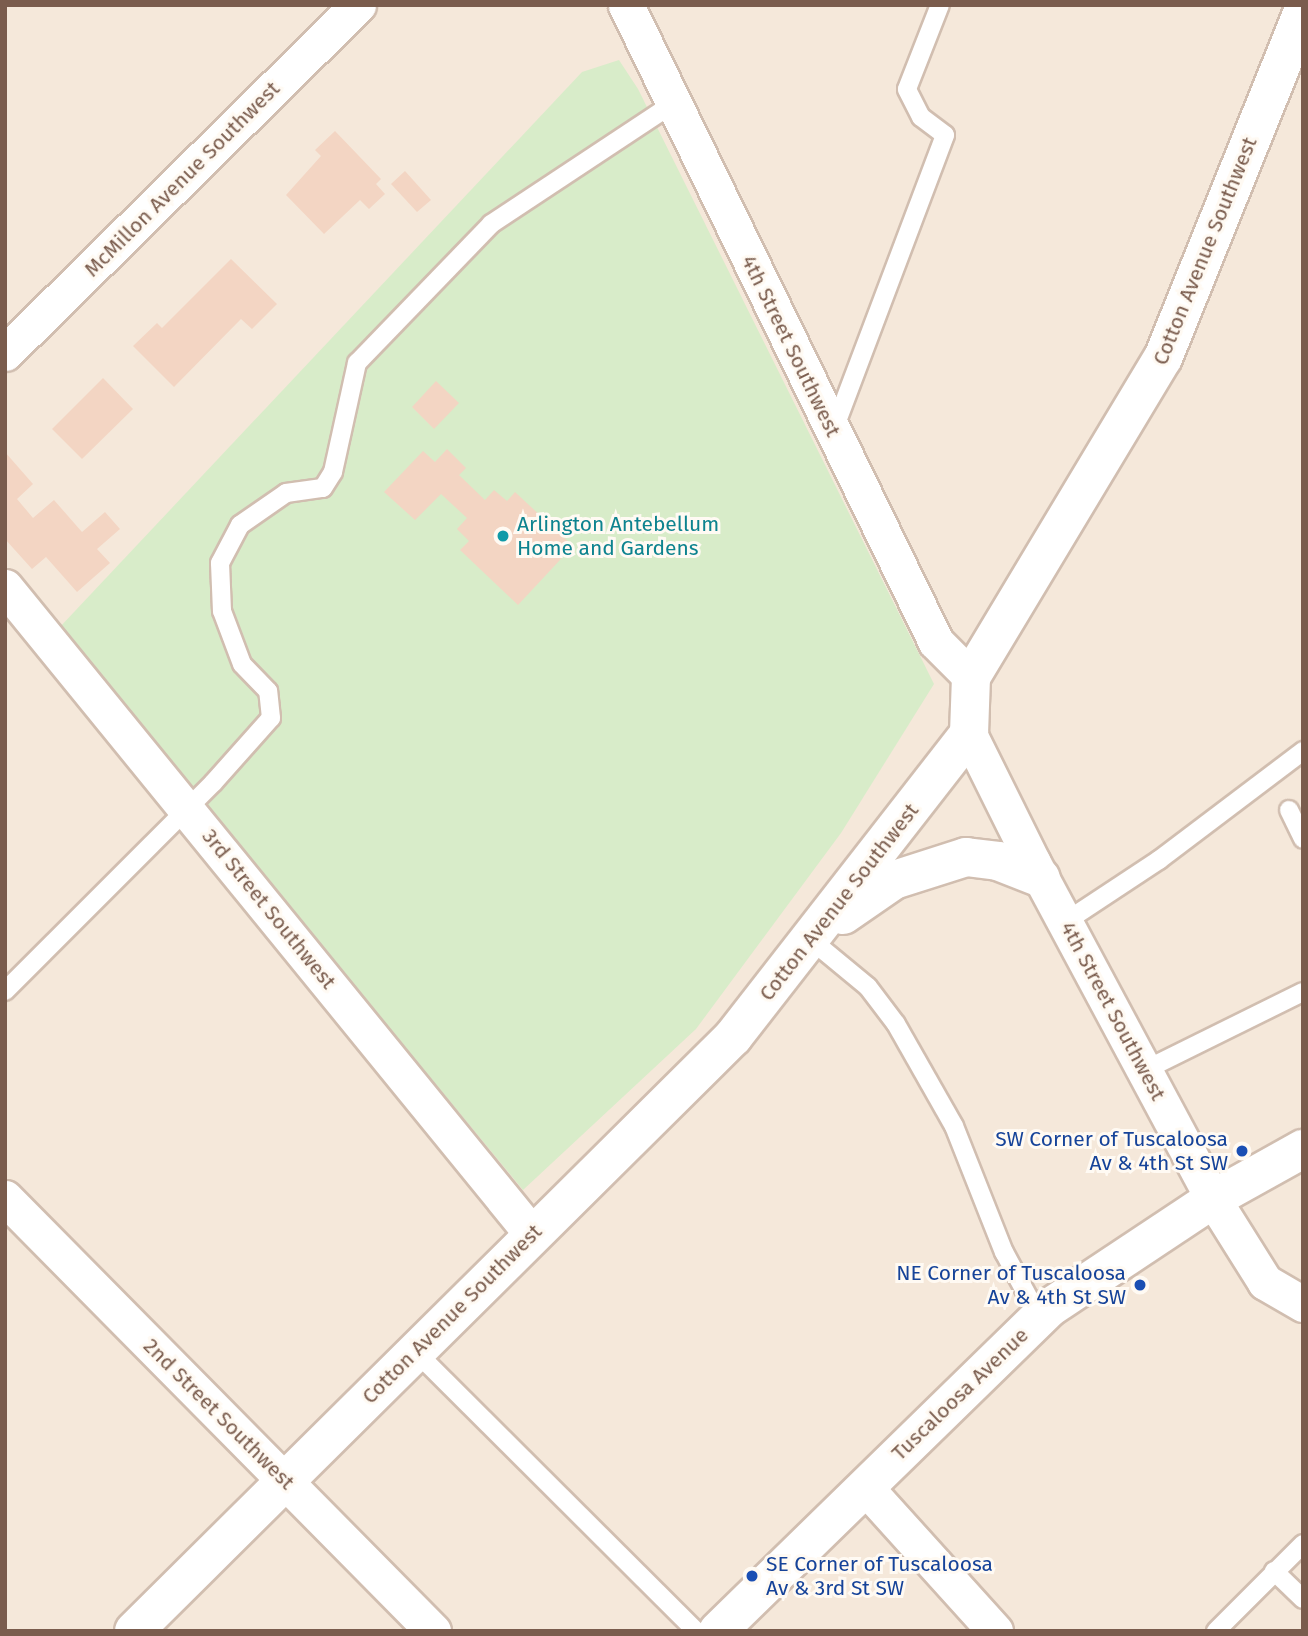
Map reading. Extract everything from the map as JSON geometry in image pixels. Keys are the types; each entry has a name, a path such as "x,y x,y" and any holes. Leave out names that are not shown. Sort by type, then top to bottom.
{"street":[{"name":"McMillon Avenue Southwest","path":"5,353 358,5"},
{"name":"4th Street Southwest","path":"626,5 936,642 971,677"},
{"name":"Cotton Avenue Southwest","path":"134,1631 531,1234 733,1037 969,734 971,677 1163,358 1303,10"},
{"name":"3rd Street Southwest","path":"5,587 531,1234"},
{"name":"4th Street Southwest","path":"969,734 1041,878 1213,1199 1265,1282 1303,1304"},
{"path":"810,939 894,880 935,864 967,857 998,861 1041,878"},
{"name":"Tuscaloosa Avenue","path":"718,1631 1039,1317 1213,1199 1303,1149"},
{"name":"2nd Street Southwest","path":"5,1198 432,1631"},
{"path":"865,1487 995,1631"}],"lane":[{"path":"833,433 945,135 921,117 907,89 940,5"},
{"path":"5,991 188,809 271,718 268,691 242,664 222,611 220,563 240,525 286,493 323,488 333,472 357,363 491,224 674,103"},
{"path":"1065,922 1159,860 1303,751"},
{"path":"1289,810 1303,839"},
{"path":"810,939 868,988 896,1024 954,1126 1004,1252 1039,1317"},
{"path":"1145,1070 1303,992"},
{"path":"415,1351 696,1631"},
{"path":"1216,1631 1303,1544"},
{"path":"1274,1571 1303,1599"}],"shaded area":[{"path":"5,5 1303,5 1303,1631 5,1631"}],"green space":[{"name":"Arlington Antebellum Home and Gardens","path":"619,60 638,89 934,684 841,833 696,1029 523,1190 59,628 582,72"}],"building":[{"path":"335,131 381,179 376,184 385,194 369,209 360,200 324,234 286,195 321,156 315,150"},
{"path":"405,171 431,200 417,212 391,184"},
{"path":"231,259 277,304 252,329 241,319 174,387 133,346 157,323 162,328"},
{"path":"103,378 133,409 82,459 52,429"},
{"path":"436,381 459,403 434,429 412,407"},
{"path":"447,449 466,468 459,475 485,500 494,490 507,501 515,492 573,546 518,605 460,550 469,541 457,529 467,518 441,494 415,520 384,492 423,451 435,462"},
{"path":"5,452 33,484 17,499 33,518 54,500 82,532 105,512 120,529 97,549 110,563 77,592 46,557 32,569 5,539"}],"place":[{"name":"Arlington Antebellum Home and Gardens","path":"503,536"},
{"name":"SW Corner of Tuscaloosa Av & 4th St SW","path":"1242,1151"},
{"name":"NE Corner of Tuscaloosa Av & 4th St SW","path":"1140,1285"},
{"name":"SE Corner of Tuscaloosa Av & 3rd St SW","path":"752,1576"}]}
